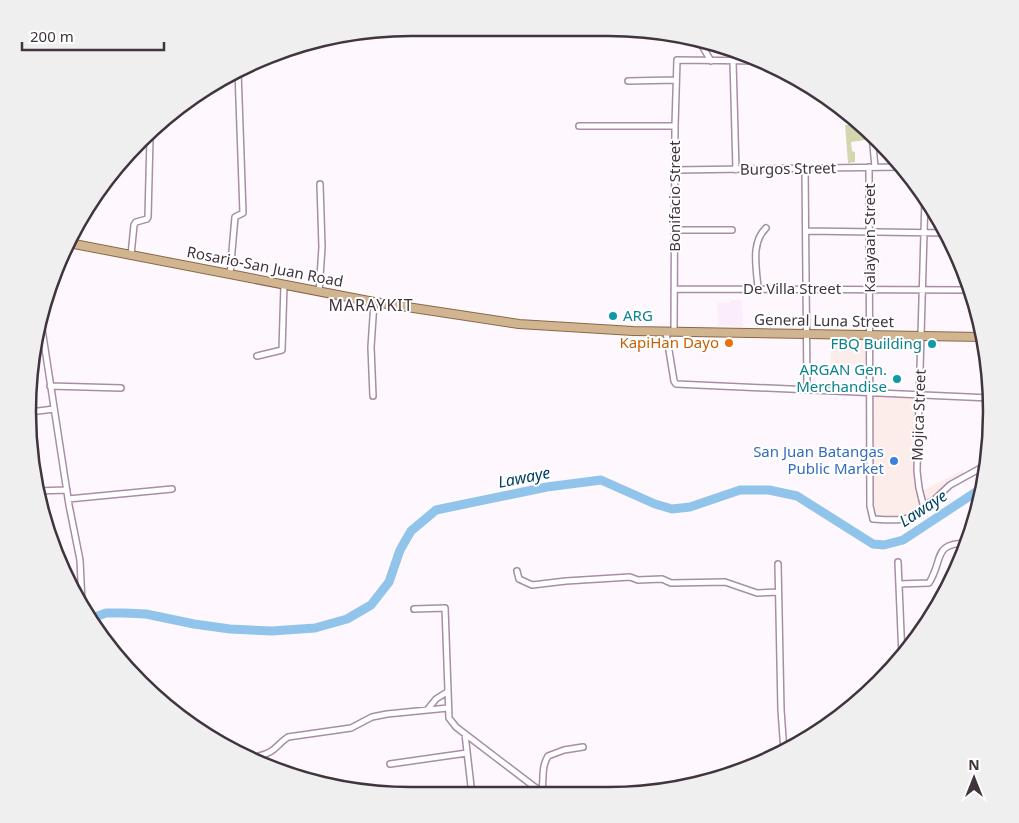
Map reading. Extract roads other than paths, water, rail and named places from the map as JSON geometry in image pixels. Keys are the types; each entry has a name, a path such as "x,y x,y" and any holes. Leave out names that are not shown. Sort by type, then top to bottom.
{"main road":[{"name":"Rosario-San Juan Road","path":"76,244 319,292 462,316 532,325 670,332"},
{"name":"General Luna Street","path":"670,332 976,337"}],"street":[{"path":"704,49 711,61 741,61"},
{"name":"Bonifacio Street","path":"711,61 677,60 674,126 674,289 670,332 674,381 676,384 808,389"},
{"path":"733,61 736,170"},
{"path":"230,274 235,217 242,213 238,79"},
{"path":"628,81 676,80"},
{"path":"579,126 674,126"},
{"path":"132,255 134,225 138,220 145,220 148,217 150,142"},
{"name":"Kalayaan Street","path":"872,145 869,335 870,506 873,519 905,519 915,516 923,508"},
{"name":"Burgos Street","path":"675,170 892,167"},
{"path":"805,168 808,389 982,398"},
{"path":"319,292 322,248 320,184"},
{"name":"Mojica Street","path":"923,508 917,471 926,213"},
{"path":"758,289 756,250 761,233 766,228"},
{"path":"675,230 732,230"},
{"path":"806,231 937,233"},
{"path":"257,356 282,350 284,285"},
{"name":"De Villa Street","path":"674,289 963,290"},
{"path":"373,396 371,347 374,302"},
{"path":"43,338 68,499 80,560 81,587"},
{"path":"50,386 121,388"},
{"path":"36,411 54,409"},
{"path":"923,508 950,485 979,469"},
{"path":"68,499 172,489"},
{"path":"44,491 67,490"},
{"path":"899,584 930,583 943,549 952,543 959,543"},
{"path":"898,562 901,644"},
{"path":"778,564 784,742"},
{"path":"517,570 519,579 532,585 566,581 630,578 638,580 662,579 671,583 726,582 757,593 778,592"},
{"path":"414,609 445,608 449,718 456,727 535,787"},
{"path":"427,710 436,699 447,692"},
{"path":"262,755 272,753 288,737 351,728 372,717 448,708"},
{"path":"466,734 471,787"},
{"path":"543,787 542,766 548,756 564,750 582,747"},
{"path":"390,764 468,753"}],"waterway":[{"name":"Lawaye","path":"97,616 106,613 146,614 230,629 272,631 315,628 347,619 371,605 389,582 400,550 411,531 436,510 547,487 601,480 655,504 672,509 690,507 740,490 769,490 797,496 873,544 884,545 903,540 974,493"}],"place":[{"name":"ARG","path":"613,316"},
{"name":"KapiHan Dayo","path":"729,343"},
{"name":"FBQ Building","path":"932,344"},
{"name":"ARGAN Gen. Merchandise","path":"897,379"},
{"name":"San Juan Batangas Public Market","path":"894,461"}],"district":[{"name":"MARAYKIT","path":"371,305"}]}
